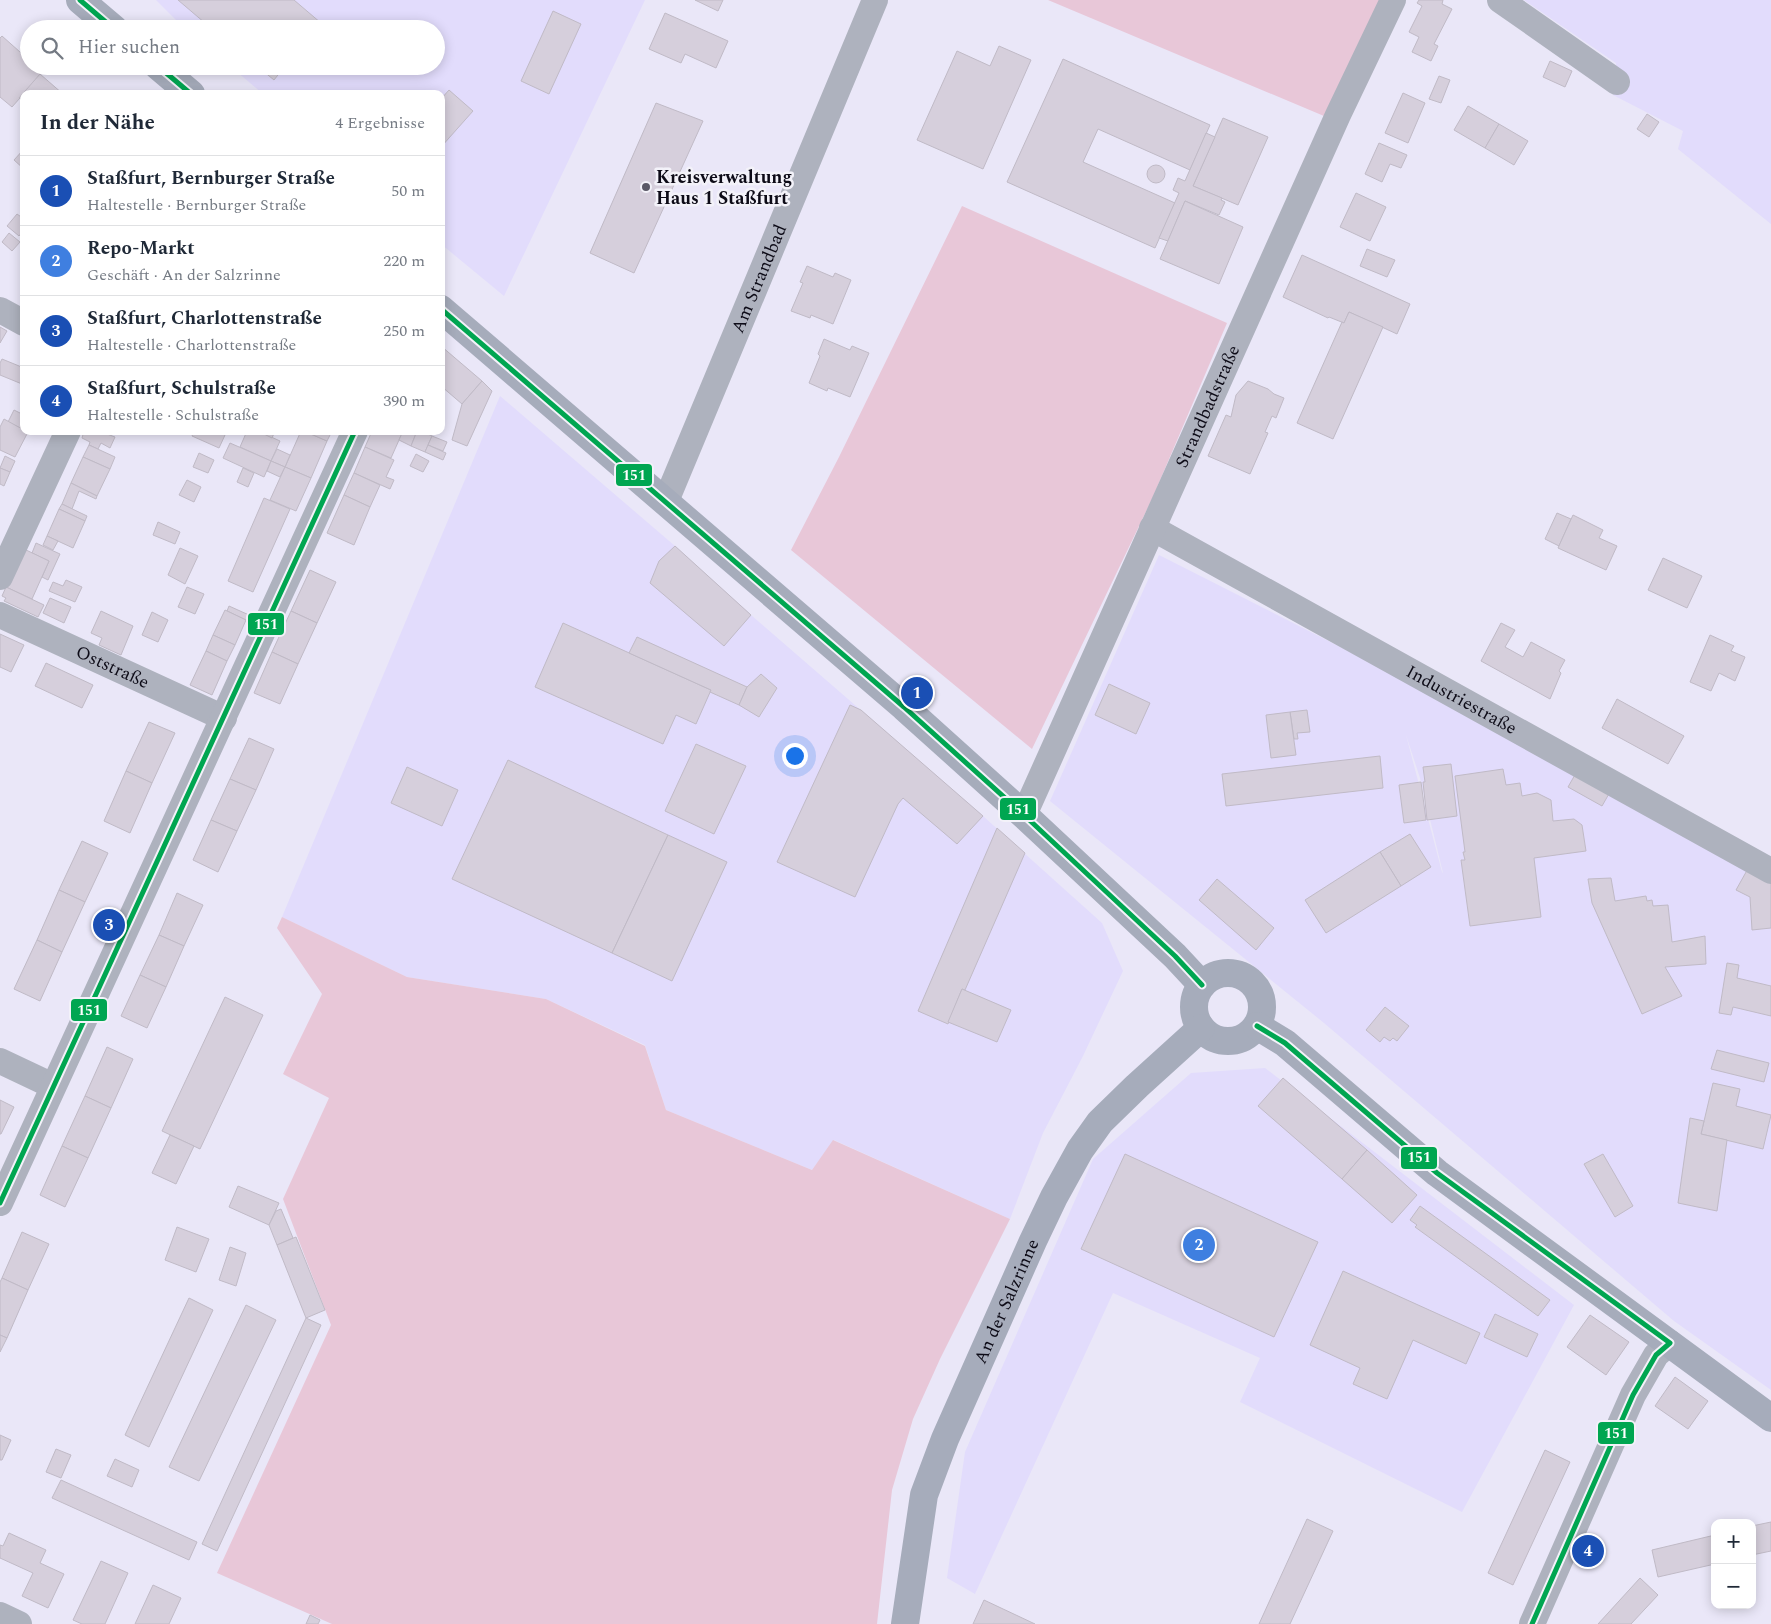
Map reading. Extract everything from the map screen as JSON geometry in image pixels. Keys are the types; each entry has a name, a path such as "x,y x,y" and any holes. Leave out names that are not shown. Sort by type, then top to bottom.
{"main road":[{"path":"80,0 103,20"},
{"path":"169,75 186,90"},
{"path":"445,312 904,706 1175,956 1202,985"},
{"path":"1232,973 1242,976 1251,982 1258,990 1261,998 1261,1018 1257,1026 1240,1039 1219,1040 1209,1035 1201,1028 1194,1011 1197,993 1202,985 1210,978 1232,973"},
{"path":"1257,1026 1285,1043 1437,1173 1670,1342 1771,1418"},
{"name":"An der Salzrinne","path":"906,1624 924,1495 945,1439 1054,1197 1080,1150 1100,1122 1201,1028"}],"street":[{"name":"Am Strandbad","path":"666,501 875,0"},
{"name":"Strandbadstraße","path":"1024,815 1334,124 1392,0"},
{"path":"1500,0 1617,82"},
{"path":"0,310 20,321"},
{"path":"0,577 66,435"},
{"path":"0,1203 353,435"},
{"name":"Industriestraße","path":"1152,528 1771,871"},
{"name":"Oststraße","path":"0,615 224,718"},
{"path":"0,1061 53,1086"},
{"path":"1532,1624 1570,1542 1633,1395 1656,1355 1670,1342"},
{"path":"0,1615 19,1624"}],"shaded area":[{"path":"156,0 645,0 504,296 445,247 445,90 258,90 241,75 445,75 445,20 176,20"},
{"path":"1048,0 1386,0 1324,116"},
{"path":"1524,0 1771,0 1771,224 1678,149 1683,131 1613,95 1617,82 1616,63"},
{"path":"962,206 1227,323 1152,499 1032,749 791,550 839,457"},
{"path":"500,396 675,546 1102,923 1123,971 1083,1056 1043,1133 1010,1219 834,1140 812,1170 666,1110 645,1045 546,999 407,977 282,917"},
{"path":"1159,555 1360,657 1771,884 1771,1390 1674,1321 1324,1023 1050,801","holes":["1406,735 1420,778 1443,873"]},
{"path":"282,917 407,977 546,999 645,1046 666,1110 812,1170 833,1140 1010,1219 940,1359 913,1419 892,1490 877,1624 332,1624 217,1573 331,1325 283,1199 329,1098 283,1074 322,994 277,928"},
{"path":"1265,1068 1574,1305 1462,1512 1240,1402 1260,1358 1113,1293 975,1594 947,1578 965,1452 1093,1159 1191,1073"}],"building":[{"path":"178,0 294,0 317,20 201,20"},
{"path":"695,0 723,0 718,11"},
{"path":"1419,0 1443,0 1442,4 1452,9 1434,44 1438,46 1431,61 1412,52 1419,37 1409,32 1422,6 1417,3"},
{"path":"553,11 581,24 549,94 521,81"},
{"path":"665,13 728,41 716,68 685,54 681,63 649,49"},
{"path":"2,36 20,52 20,75 40,75 27,90 20,90 20,98 12,107 0,97 0,38"},
{"path":"999,46 1031,60 983,169 917,140 957,51 990,66"},
{"path":"1063,59 1210,125 1190,170 1098,129 1083,162 1175,203 1155,248 1007,182"},
{"path":"1550,61 1572,71 1565,87 1543,77"},
{"path":"41,75 58,90 26,90"},
{"path":"268,75 278,75 274,80"},
{"path":"1439,76 1450,80 1441,103 1429,99"},
{"path":"449,90 473,111 445,142 445,94"},
{"path":"1403,93 1425,103 1408,143 1385,133"},
{"name":"Kreisverwaltung Haus 1 Staßfurt","path":"656,103 703,121 634,273 590,253"},
{"path":"1468,106 1499,124 1485,148 1454,130"},
{"path":"1647,114 1659,122 1649,137 1637,129"},
{"path":"1223,118 1268,137 1238,205 1193,186"},
{"path":"1499,124 1528,141 1514,165 1485,148"},
{"path":"1206,133 1215,137 1193,186 1222,198 1221,200 1225,202 1219,215 1185,201 1168,241 1159,238 1179,193 1173,190 1178,178 1185,181"},
{"path":"1379,143 1407,155 1401,168 1390,164 1382,182 1365,174"},
{"path":"20,153 20,165 14,160"},
{"path":"1152,165 1160,165 1165,170 1163,181 1152,183 1147,178 1147,170"},
{"path":"1356,193 1386,207 1370,241 1340,227"},
{"path":"1185,201 1243,227 1219,284 1160,259"},
{"path":"17,214 20,216 19,236 7,226"},
{"path":"9,233 20,242 12,251 2,242"},
{"path":"1367,249 1395,260 1387,277 1360,266"},
{"path":"1302,255 1410,304 1397,334 1349,312 1344,323 1328,318 1283,297"},
{"path":"807,266 833,277 835,273 851,280 833,324 811,315 810,318 791,311 803,283 800,282"},
{"path":"1349,312 1383,327 1333,439 1297,423 1342,322 1344,323"},
{"path":"0,327 7,331 0,343"},
{"path":"824,339 850,350 852,346 869,353 850,397 828,388 827,391 809,383 820,356 818,354"},
{"path":"445,349 482,381 462,404 445,389"},
{"path":"2,359 20,366 20,383 0,375"},
{"path":"482,381 492,391 467,446 452,440 462,404"},
{"path":"1248,381 1284,398 1276,418 1272,416 1265,432 1268,433 1250,474 1208,456 1226,415 1231,417 1236,395"},
{"path":"14,410 20,413 20,428 8,422"},
{"path":"4,419 20,428 20,435 26,435 15,457 0,450 0,427"},
{"path":"83,435 110,435 115,437 110,448 101,443 98,449 89,445 90,442 82,438"},
{"path":"192,435 225,435 219,448"},
{"path":"245,435 267,435 280,441 271,461 240,447"},
{"path":"299,435 313,435 327,441 311,478 285,467"},
{"path":"313,435 330,435 327,441"},
{"path":"370,435 401,435 391,458 365,447"},
{"path":"401,435 415,435 411,446 399,440"},
{"path":"415,435 432,436 425,452 411,446"},
{"path":"432,436 447,442 443,451 428,445"},
{"path":"230,443 271,461 264,477 223,458"},
{"path":"89,445 115,457 110,469 83,457"},
{"path":"428,445 446,453 443,460 425,452"},
{"path":"365,447 394,460 386,477 394,480 390,489 354,473"},
{"path":"277,449 290,455 285,467 271,461"},
{"path":"199,453 214,460 208,473 193,467"},
{"path":"416,454 429,461 423,472 410,466"},
{"path":"5,456 15,461 10,472 0,468"},
{"path":"83,457 110,469 97,496 71,483"},
{"path":"271,461 285,467 280,477 267,471"},
{"path":"285,467 311,478 296,511 270,500"},
{"path":"0,468 10,472 4,486 0,484"},
{"path":"243,468 254,473 248,487 237,482"},
{"path":"354,473 380,485 370,507 344,495"},
{"path":"187,480 201,487 194,502 179,495"},
{"path":"71,483 97,496 96,499 79,491 72,509 62,504"},
{"path":"344,495 370,507 354,545 327,533"},
{"path":"264,498 290,509 253,592 228,581"},
{"path":"62,504 87,516 85,521 59,509"},
{"path":"59,509 85,521 73,548 47,536"},
{"path":"1557,513 1571,519 1559,546 1545,539"},
{"path":"1573,515 1603,530 1599,538 1617,546 1606,570 1558,548"},
{"path":"158,522 180,532 175,544 153,535"},
{"path":"47,536 58,541 53,550 43,545"},
{"path":"36,543 60,554 48,580 42,577 49,561 32,553"},
{"path":"675,546 751,615 724,646 650,583 659,561"},
{"path":"180,548 198,556 185,584 168,575"},
{"path":"24,549 49,561 32,599 6,587"},
{"path":"1663,558 1702,576 1687,608 1648,590"},
{"path":"310,570 336,582 317,623 291,611"},
{"path":"66,580 82,587 75,602 49,591 53,582 63,586"},
{"path":"6,587 44,605 38,617 4,601 6,598 2,596"},
{"path":"187,587 204,594 195,614 178,607"},
{"path":"50,598 71,607 64,623 43,613"},
{"path":"229,606 249,615 246,620 227,611"},
{"path":"225,610 246,620 235,645 213,635"},
{"path":"101,611 133,626 121,655 99,645 102,638 91,633"},
{"path":"291,611 317,623 298,664 272,652"},
{"path":"152,612 168,620 158,642 142,635"},
{"path":"563,623 711,690 696,724 676,715 663,744 535,687"},
{"path":"1501,623 1515,630 1505,647 1523,657 1531,642 1565,660 1559,671 1561,673 1550,699 1481,661"},
{"path":"0,634 24,645 11,672 0,667"},
{"path":"213,635 235,645 227,661 206,651"},
{"path":"1710,635 1734,646 1731,651 1745,657 1735,681 1719,673 1711,691 1690,682"},
{"path":"637,637 747,687 739,705 710,692 711,690 629,653"},
{"path":"206,651 227,661 212,695 190,685"},
{"path":"272,652 298,664 280,704 254,693"},
{"path":"46,663 93,685 82,708 35,686"},
{"path":"761,674 777,688 759,717 739,705 747,687"},
{"path":"1109,684 1150,703 1136,734 1095,715"},
{"path":"1617,699 1684,736 1668,764 1602,728"},
{"path":"850,705 861,710 983,816 957,844 903,798 898,804 855,897 777,862"},
{"path":"1307,710 1310,732 1297,733 1298,739 1294,739 1290,712"},
{"path":"1290,712 1296,755 1271,758 1266,715"},
{"path":"149,722 175,733 152,783 126,771"},
{"path":"249,738 274,749 256,790 230,779"},
{"path":"696,744 746,766 714,834 665,811"},
{"path":"1380,756 1383,788 1226,806 1222,774"},
{"path":"508,760 668,835 612,953 452,879"},
{"path":"1451,764 1457,816 1427,820 1423,767"},
{"path":"407,767 458,790 442,826 391,803"},
{"path":"1503,769 1506,785 1520,783 1522,796 1537,793 1551,800 1553,821 1574,819 1582,825 1586,851 1534,858 1541,917 1470,926 1461,860 1465,860 1463,852 1465,852 1455,776"},
{"path":"126,771 152,783 130,833 104,821"},
{"path":"1576,773 1610,792 1602,806 1568,787"},
{"path":"230,779 256,790 237,831 211,820"},
{"path":"1421,782 1426,820 1404,823 1399,785"},
{"path":"211,820 237,831 218,872 193,860"},
{"path":"997,828 1025,853 965,990 962,989 948,1024 918,1011"},
{"path":"1410,834 1431,867 1401,886 1380,852"},
{"path":"668,835 727,862 672,981 612,953"},
{"path":"82,841 108,853 85,902 59,890"},
{"path":"1380,852 1401,886 1326,933 1305,900"},
{"path":"1750,865 1771,877 1771,928 1752,930 1750,897 1736,890"},
{"path":"1611,878 1615,901 1646,896 1647,901 1652,900 1653,906 1668,905 1672,942 1705,936 1706,964 1665,967 1682,996 1642,1014 1592,903 1588,879"},
{"path":"1217,879 1274,928 1256,950 1199,900"},
{"path":"59,890 85,902 62,952 37,940"},
{"path":"177,893 203,905 184,946 159,935"},
{"path":"159,935 184,946 166,987 140,975"},
{"path":"37,940 62,952 40,1001 14,989"},
{"path":"1727,963 1739,965 1737,978 1771,986 1771,1016 1733,1007 1731,1015 1719,1013"},
{"path":"140,975 166,987 147,1028 121,1016"},
{"path":"962,989 1011,1010 997,1042 948,1022"},
{"path":"225,997 263,1015 200,1149 162,1131"},
{"path":"1385,1007 1409,1026 1397,1041 1393,1038 1390,1041 1384,1037 1380,1042 1366,1030"},
{"path":"107,1047 133,1059 111,1108 85,1096"},
{"path":"1717,1050 1769,1063 1764,1082 1711,1069"},
{"path":"1283,1078 1367,1150 1342,1179 1258,1106"},
{"path":"1713,1083 1740,1089 1736,1106 1771,1115 1763,1149 1701,1134"},
{"path":"85,1096 111,1108 88,1158 62,1146"},
{"path":"0,1100 14,1107 1,1134 0,1134"},
{"path":"1690,1118 1704,1121 1701,1134 1727,1140 1717,1211 1678,1203"},
{"path":"170,1135 194,1146 176,1184 152,1173"},
{"path":"62,1146 88,1158 65,1207 40,1195"},
{"path":"1367,1150 1417,1195 1392,1223 1342,1179"},
{"path":"1125,1154 1318,1242 1274,1337 1081,1249"},
{"path":"1603,1154 1633,1206 1615,1217 1584,1164"},
{"path":"238,1186 279,1203 269,1225 229,1207"},
{"path":"1420,1206 1550,1300 1538,1316 1415,1227 1417,1225 1410,1220"},
{"path":"281,1209 293,1238 277,1245 269,1225 276,1211"},
{"path":"177,1227 209,1239 196,1272 165,1260"},
{"path":"22,1232 49,1244 28,1290 2,1278"},
{"path":"296,1237 325,1310 306,1318 277,1245"},
{"path":"230,1247 246,1253 236,1286 219,1280"},
{"path":"1343,1271 1480,1333 1466,1364 1413,1340 1387,1399 1353,1384 1360,1368 1310,1345"},
{"path":"2,1278 28,1290 7,1338 0,1335 0,1282"},
{"path":"189,1298 213,1310 149,1447 125,1435"},
{"path":"246,1305 276,1320 199,1481 169,1467"},
{"path":"1495,1314 1538,1334 1527,1357 1484,1337"},
{"path":"1590,1315 1629,1342 1606,1375 1567,1347"},
{"path":"306,1318 321,1325 217,1551 202,1544"},
{"path":"0,1335 7,1338 0,1352"},
{"path":"1675,1377 1708,1401 1688,1429 1655,1406"},
{"path":"0,1435 11,1440 2,1460 0,1460"},
{"path":"56,1449 71,1455 61,1478 46,1472"},
{"path":"1545,1450 1570,1462 1513,1585 1488,1573"},
{"path":"115,1459 139,1470 132,1487 107,1476"},
{"path":"61,1480 197,1542 189,1560 52,1498"},
{"path":"1307,1519 1333,1531 1290,1624 1259,1624"},
{"path":"1771,1522 1771,1551 1756,1554 1756,1525"},
{"path":"9,1533 46,1550 40,1563 64,1574 48,1608 22,1596 33,1573 0,1558 0,1545 3,1546"},
{"path":"1711,1536 1711,1565 1658,1577 1652,1550"},
{"path":"101,1561 128,1573 105,1624 82,1624 73,1620"},
{"path":"1640,1578 1658,1595 1631,1624 1598,1624"},
{"path":"153,1585 181,1598 169,1624 135,1624"},
{"path":"984,1600 1035,1624 973,1624"},
{"path":"310,1615 320,1620 318,1624 306,1624"}],"transit line":[{"name":"151","path":"80,0 103,20"},
{"name":"151","path":"169,75 186,90"},
{"name":"151","path":"445,312 904,707 1024,815 1175,956 1202,985"},
{"name":"151","path":"0,1203 353,435"},
{"name":"151","path":"1257,1026 1285,1043 1437,1173 1670,1343 1656,1355 1633,1395 1532,1624"}],"place":[{"name":"Kreisverwaltung Haus 1 Staßfurt","path":"646,187"},
{"name":"Staßfurt, Bernburger Straße","path":"917,693"},
{"name":"Staßfurt, Charlottenstraße","path":"109,925"},
{"name":"Repo-Markt","path":"1199,1245"},
{"name":"Staßfurt, Schulstraße","path":"1588,1551"}]}
